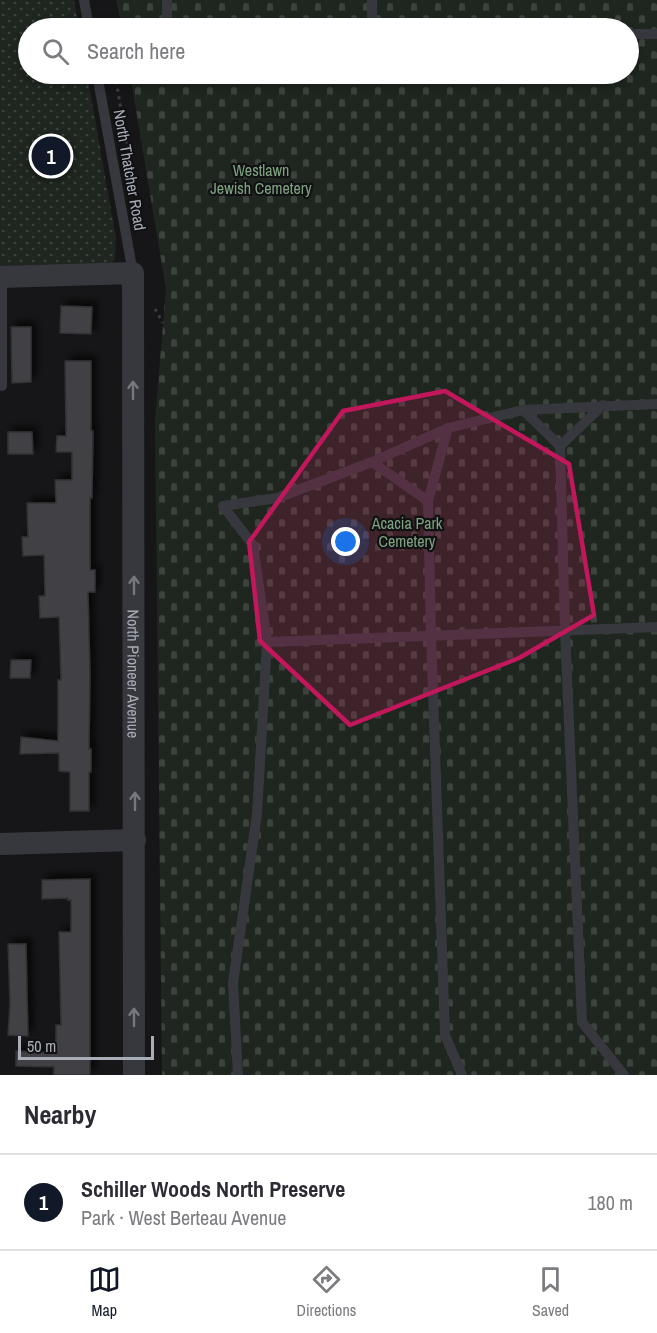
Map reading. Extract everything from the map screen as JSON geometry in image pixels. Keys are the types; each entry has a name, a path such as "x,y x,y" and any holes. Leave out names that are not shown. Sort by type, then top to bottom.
{"street":[{"path":"1,277 133,273"},
{"name":"North Pioneer Avenue","path":"133,273 134,1075"},
{"path":"0,844 135,840"}],"lane":[{"path":"84,0 87,18"},
{"path":"167,0 167,18"},
{"path":"372,0 372,18"},
{"path":"639,34 657,34"},
{"name":"North Thatcher Road","path":"100,84 133,273"},
{"path":"1,277 2,386"},
{"path":"238,1075 233,983 257,814 267,642 253,545 223,506 277,498 372,462 448,428 523,410 657,404"},
{"path":"560,446 603,405"},
{"path":"523,410 560,446 565,631 582,1022 624,1075"},
{"path":"448,428 428,501 430,635 445,1035 462,1075"},
{"path":"372,462 428,501"},
{"path":"267,642 657,627"}],"path":[{"path":"117,84 140,220"},
{"path":"153,299 155,310 163,323"}],"highlighted area":[{"path":"445,391 569,464 594,615 519,658 350,725 260,641 249,542 343,411"}],"green space":[{"path":"0,0 74,0 77,18 18,18 18,84 89,84 116,238 115,260 110,264 0,267"},
{"name":"Acacia Park Cemetery","path":"116,0 657,0 657,1075 162,1075 155,420 166,289 132,84 639,84 639,18 120,18"}],"building":[{"path":"61,306 92,307 91,334 60,333"},
{"path":"11,327 31,327 31,382 12,383"},
{"path":"65,361 91,361 91,431 93,431 90,570 95,570 95,592 88,592 89,749 91,749 89,811 70,811 70,772 59,771 59,753 20,754 21,737 58,741 58,680 61,680 59,617 40,618 39,596 45,596 44,555 23,556 22,537 28,537 27,503 56,503 55,480 72,480 72,452 56,452 57,436 66,436"},
{"path":"8,432 32,432 33,454 8,454"},
{"path":"11,660 31,660 30,678 10,678"},
{"path":"90,879 90,1073 89,1075 54,1075 54,1067 16,1066 16,1051 56,1053 56,1025 61,1025 59,932 71,932 71,900 68,898 42,899 42,880"},
{"path":"8,944 26,944 28,1036 8,1035 10,1003"}],"place":[{"name":"Schiller Woods North Preserve","path":"51,156"}],"park label":[{"name":"Westlawn Jewish Cemetery","path":"261,179"}]}
